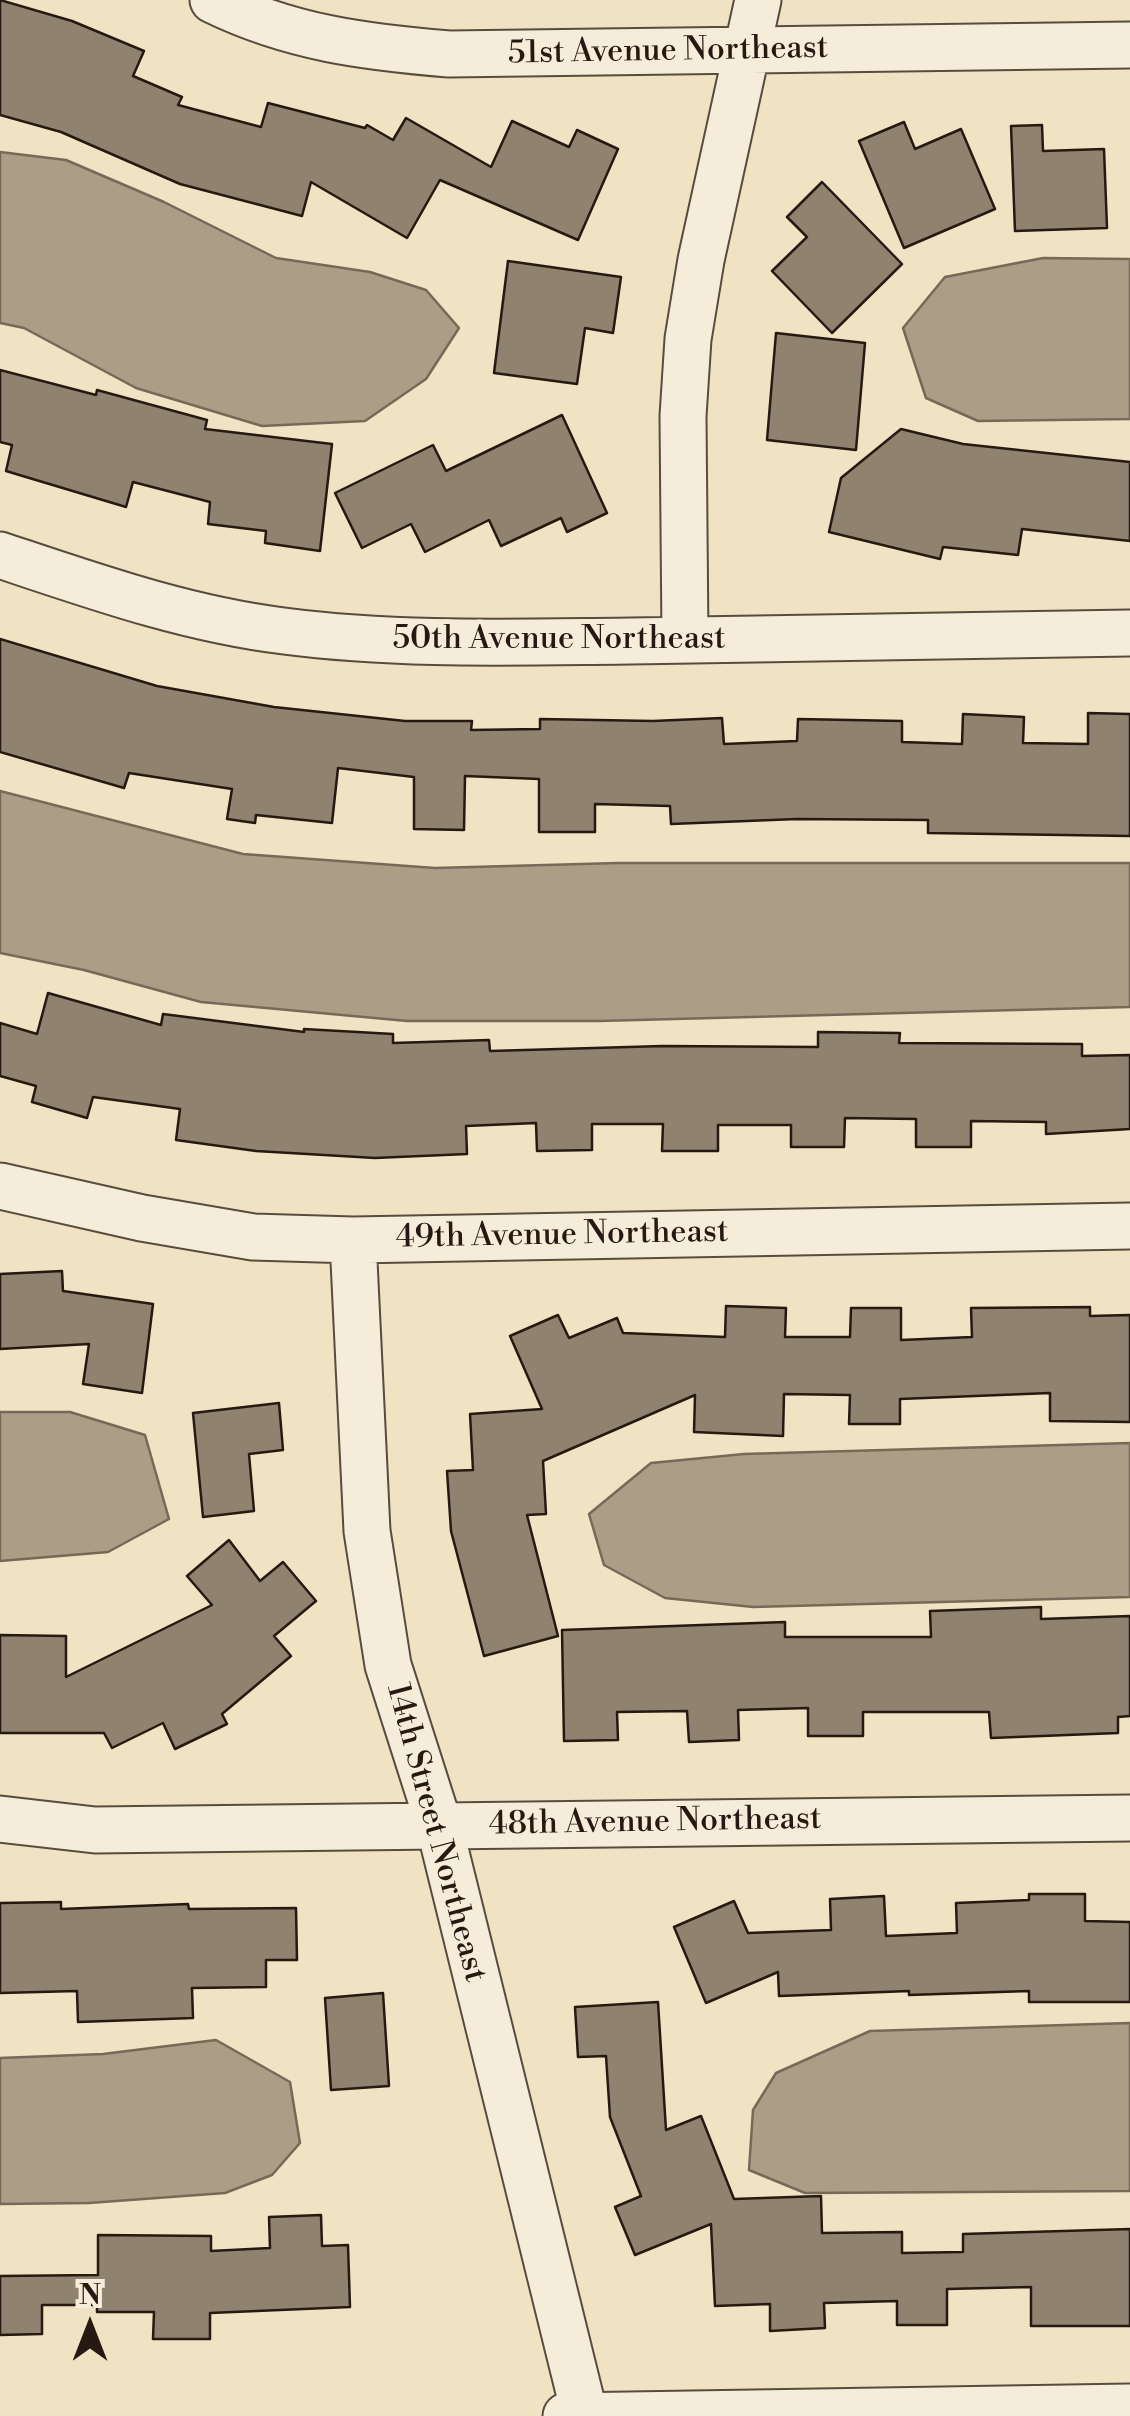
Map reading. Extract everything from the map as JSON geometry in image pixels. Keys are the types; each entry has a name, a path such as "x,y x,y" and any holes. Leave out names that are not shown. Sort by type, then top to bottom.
{"street":[{"name":"51st Avenue Northeast","path":"213,0 297,32 359,47 450,54 1130,45"},
{"path":"685,640 683,416 688,339 701,260 758,0"},
{"name":"50th Avenue Northeast","path":"0,554 197,616 282,631 369,640 1130,633"},
{"name":"49th Avenue Northeast","path":"0,1186 142,1218 253,1237 353,1240 1130,1226"},
{"name":"14th Street Northeast","path":"353,1240 366,1532 388,1665 438,1825 584,2416"},
{"name":"48th Avenue Northeast","path":"0,1820 95,1830 1130,1818"},
{"path":"566,2416 1130,2407"}],"shaded area":[{"path":"0,152 66,160 164,202 276,258 370,272 426,290 459,328 426,379 365,421 262,426 136,388 24,328 0,323"},
{"path":"1043,258 1130,259 1130,419 978,421 926,398 903,328 945,277"},
{"path":"0,791 243,854 435,868 618,863 1130,863 1130,1007 599,1021 407,1021 201,1002 84,970 0,953"},
{"path":"0,1412 70,1412 145,1435 169,1519 108,1552 0,1561"},
{"path":"1130,1443 1130,1597 753,1607 665,1598 604,1565 589,1514 651,1463 744,1454"},
{"path":"1130,2023 1130,2191 805,2193 749,2170 753,2110 776,2073 870,2031"},
{"path":"216,2040 290,2082 300,2143 272,2175 225,2193 89,2203 0,2204 0,2058 103,2054"}],"building":[{"path":"0,0 72,21 144,51 133,76 182,97 178,105 261,127 268,103 365,128 367,125 393,140 406,118 491,167 512,121 569,147 577,130 618,149 578,240 440,180 407,238 311,182 302,216 180,184 61,132 0,115"},
{"path":"904,122 915,149 961,129 995,209 904,248 859,141"},
{"path":"1042,125 1043,151 1104,149 1107,228 1015,231 1011,126"},
{"path":"822,182 902,264 832,333 772,271 807,237 787,217"},
{"path":"508,261 621,277 613,333 585,328 577,384 494,373"},
{"path":"776,333 865,343 856,450 767,440"},
{"path":"0,370 96,395 97,390 207,420 205,429 332,444 320,551 265,543 266,531 208,524 210,502 133,482 126,507 6,471 12,445 0,442"},
{"path":"562,415 607,513 567,532 561,518 501,546 489,520 425,552 411,524 362,548 335,493 433,445 446,471"},
{"path":"901,429 963,444 1130,462 1130,541 1022,529 1018,555 943,547 940,559 829,532 841,478"},
{"path":"0,639 157,686 274,707 405,721 472,721 471,730 540,729 540,719 722,718 724,744 797,741 798,719 902,721 902,742 962,744 963,714 1024,717 1023,743 1088,744 1088,713 1130,714 1130,836 928,833 928,820 797,819 671,824 670,806 595,804 595,832 539,832 539,779 465,776 464,830 414,829 414,777 338,768 332,823 256,815 255,823 227,819 232,789 129,773 124,788 0,752"},
{"path":"48,993 161,1025 163,1014 304,1032 393,1034 393,1043 489,1040 490,1051 818,1047 818,1032 900,1033 899,1043 1082,1044 1082,1056 1130,1055 1130,1129 1046,1134 1046,1122 971,1121 971,1147 916,1147 916,1119 845,1118 844,1147 791,1147 791,1125 718,1125 718,1151 662,1151 663,1124 592,1124 592,1150 537,1151 536,1123 466,1126 467,1154 375,1158 256,1151 176,1140 180,1109 93,1097 87,1118 32,1102 36,1086 0,1076 0,1023 37,1034"},
{"path":"62,1271 63,1291 153,1304 142,1393 83,1384 89,1344 0,1349 0,1274"},
{"path":"726,1306 786,1308 785,1337 850,1337 851,1308 901,1308 901,1340 972,1337 971,1308 1090,1307 1090,1316 1130,1315 1130,1422 1050,1421 1050,1393 900,1399 900,1424 849,1424 850,1395 784,1394 783,1436 694,1432 695,1395 543,1461 546,1514 527,1515 558,1636 484,1656 451,1531 447,1471 473,1470 470,1414 542,1409 510,1336 558,1315 569,1338 617,1318 623,1333 725,1337"},
{"path":"279,1403 283,1450 249,1454 254,1511 203,1517 193,1413"},
{"path":"229,1540 260,1581 283,1562 316,1601 274,1636 291,1656 222,1714 227,1724 175,1749 163,1723 112,1748 104,1733 0,1733 0,1635 66,1636 66,1677 212,1605 187,1576"},
{"path":"1041,1607 1041,1619 1130,1616 1130,1716 1118,1717 1118,1733 991,1738 989,1712 863,1712 863,1736 808,1736 808,1708 738,1710 739,1740 689,1742 687,1711 617,1712 618,1740 564,1741 562,1630 785,1622 785,1637 931,1637 930,1611"},
{"path":"1029,1894 1085,1894 1085,1921 1130,1922 1130,2002 1029,2002 1029,1991 779,1996 778,1972 706,2003 674,1927 734,1901 748,1933 831,1930 830,1899 884,1896 886,1936 957,1933 956,1903 1029,1900"},
{"path":"61,1902 61,1909 188,1904 189,1909 296,1908 297,1960 266,1960 266,1987 192,1988 193,2018 78,2022 77,1991 0,1993 0,1903"},
{"path":"383,1993 389,2086 331,2090 325,1998"},
{"path":"658,2002 666,2130 701,2116 734,2199 821,2196 822,2233 902,2232 902,2253 963,2252 963,2234 1130,2229 1130,2326 1031,2326 1031,2287 947,2289 947,2325 897,2325 897,2301 824,2303 825,2328 770,2331 770,2304 715,2306 711,2224 635,2255 615,2207 641,2196 610,2117 606,2056 578,2057 575,2007"},
{"path":"321,2215 322,2246 348,2245 350,2307 210,2313 210,2339 153,2339 154,2312 97,2312 97,2305 42,2305 42,2334 0,2335 0,2276 98,2275 98,2235 211,2236 211,2251 270,2248 269,2217"}]}
